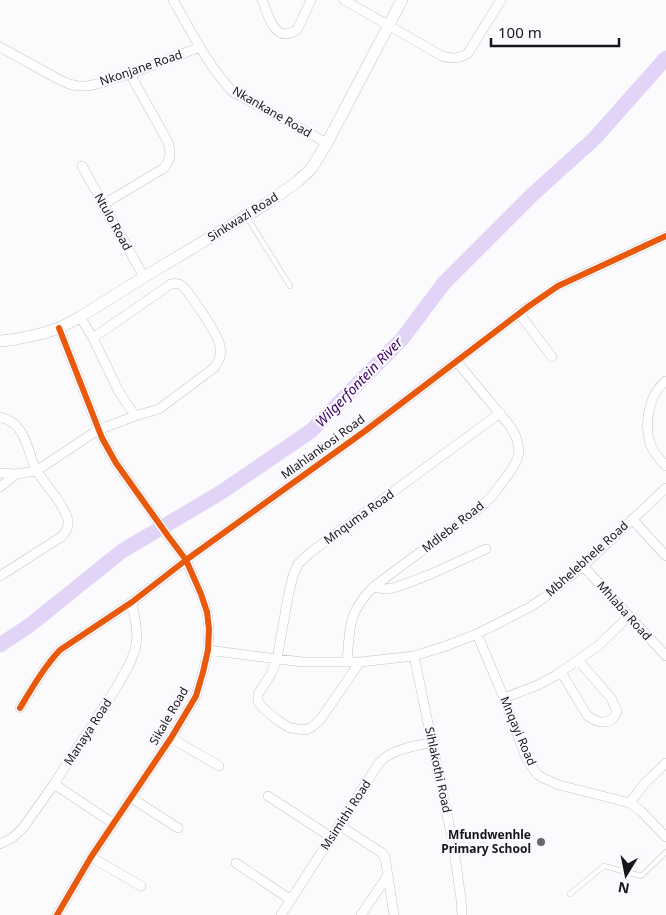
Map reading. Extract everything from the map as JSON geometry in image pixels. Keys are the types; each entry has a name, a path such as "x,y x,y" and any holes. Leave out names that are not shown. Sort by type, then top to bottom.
{"street":[{"name":"Nkankane Road","path":"173,0 200,47 222,80 233,92 327,143"},
{"path":"262,0 277,31 285,34 295,32 311,0"},
{"path":"344,0 442,56 456,58 462,57 468,52 501,0"},
{"name":"Sinkwazi Road","path":"0,341 44,333 59,328 80,317 247,216 298,181 311,169 327,143 402,0"},
{"name":"Nkonjane Road","path":"0,47 68,84 86,86 130,74 200,47"},
{"path":"104,204 164,168 170,159 168,142 130,74"},
{"name":"Ntulo Road","path":"82,166 144,277"},
{"name":"Mlahlankosi Road","path":"20,708 38,677 60,650 132,602 186,560 365,431 519,313 558,286 575,277 666,236"},
{"path":"0,473 16,474 36,470 98,430 159,409 214,368 219,362 219,340 183,285 176,283 93,338"},
{"path":"519,313 552,357"},
{"path":"80,317 135,416"},
{"name":"Sikale Road","path":"57,915 91,857 171,738 196,696 208,650 209,629 207,612 201,594 186,560 116,463 98,430 59,328"},
{"name":"Mdlebe Road","path":"347,662 351,619 360,602 373,587 482,506 493,495 516,462 518,445 510,426 457,362"},
{"path":"666,381 661,384 651,403 648,427 650,445 666,466"},
{"name":"Mnquma Road","path":"277,660 288,597 298,564 311,552 500,413"},
{"path":"0,417 6,418 20,430 36,470 62,507 68,522 67,532 61,537 0,576"},
{"path":"0,487 16,474"},
{"name":"Mbhelebhele Road","path":"208,650 277,660 318,662 360,662 414,656 476,634 530,607 583,566 666,488"},
{"path":"632,519 666,556"},
{"path":"373,587 385,589 408,584 486,549"},
{"name":"Mhlaba Road","path":"583,566 666,656"},
{"name":"Manaya Road","path":"0,844 12,838 24,828 118,685 130,663 137,638 132,602"},
{"path":"504,698 538,685 561,672 598,646 629,616"},
{"name":"Mnqayi Road","path":"476,634 504,698 523,750 537,774 559,785 630,803 641,811 666,837"},
{"name":"Sihlakothi Road","path":"414,656 455,853 462,915"},
{"path":"277,660 271,674 258,694 259,703 277,720 290,728 298,730 306,730 320,720 360,662"},
{"path":"561,672 587,715 597,721 610,721 617,711 616,706 578,660"},
{"path":"171,738 219,766"},
{"name":"Msimithi Road","path":"281,915 386,756 402,749 432,742"},
{"path":"630,803 644,784 666,763"},
{"path":"54,784 114,824"},
{"path":"268,796 331,837"},
{"path":"130,797 178,828"},
{"path":"339,825 382,852 385,857 394,915"},
{"path":"91,857 141,886"},
{"path":"236,864 291,900"},
{"path":"361,915 388,875"}],"lane":[{"path":"247,216 290,286"},
{"path":"570,894 604,866 641,876 666,852"}],"waterway":[{"name":"Wilgerfontein River","path":"0,645 30,625 122,551 220,493 311,431 402,339 444,283 532,195 594,139 666,58"}],"cycle path":[{"path":"20,708 43,671 60,650 132,602 186,560 365,431 529,306 558,286 666,236"},
{"path":"57,915 91,857 171,738 196,696 208,650 209,629 207,612 186,560 116,463 102,438 59,328"}],"place":[{"name":"Mfundwenhle Primary School","path":"541,842"}]}
